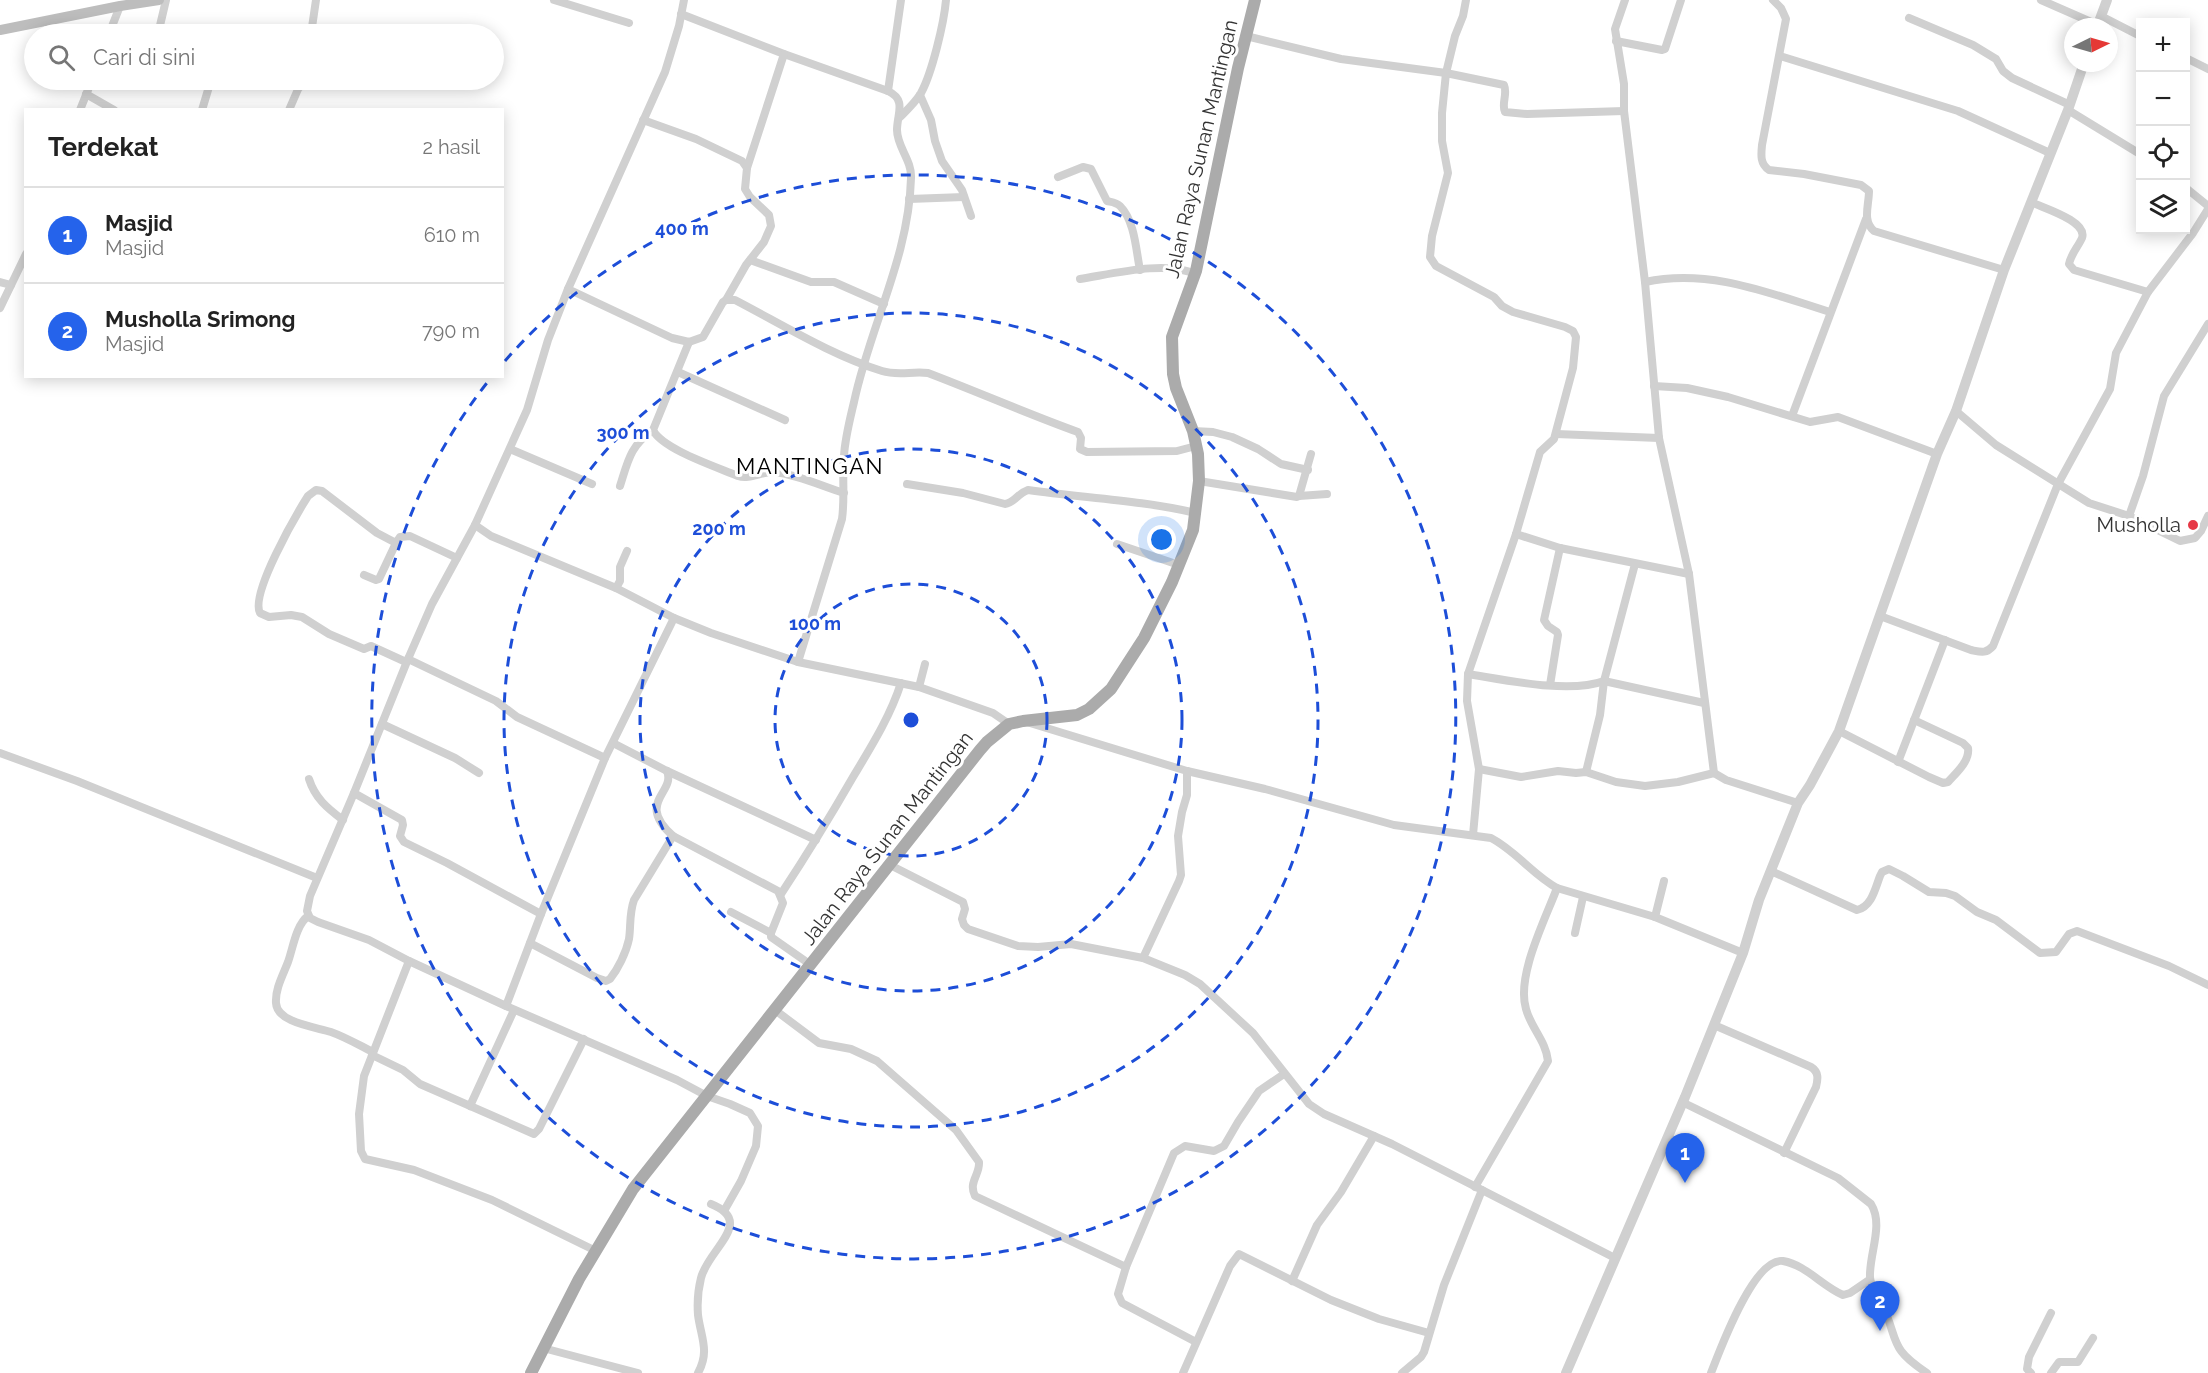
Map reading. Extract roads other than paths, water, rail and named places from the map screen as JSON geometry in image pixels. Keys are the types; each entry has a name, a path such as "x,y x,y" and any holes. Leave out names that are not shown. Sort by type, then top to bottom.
{"main road":[{"path":"29,24 124,4 159,0"},
{"name":"Jalan Raya Sunan Mantingan","path":"531,1373 596,1251 633,1190 987,742 1009,724 1023,720 1077,715 1089,709 1111,689 1144,638 1179,565 1193,530 1196,513 1198,454 1193,431 1176,388 1171,358 1172,337 1196,273 1216,171 1255,0"},
{"path":"0,30 24,25"}],"street":[{"path":"160,24 166,0"},
{"path":"312,24 316,0"},
{"path":"554,0 629,23"},
{"path":"584,1039 539,1129 534,1134 420,1084 403,1070 332,1032 294,1021 278,1010 276,1002 279,985 302,922 308,916 307,904 407,660 432,604 475,525 510,449 527,410 548,340 568,289 665,72 684,0"},
{"path":"888,91 901,0"},
{"path":"899,118 920,95 924,86 946,0"},
{"path":"1466,0 1446,73 1442,141 1448,173 1432,236 1430,256 1436,266 1494,297 1502,306 1513,312 1565,327 1575,333 1573,368 1556,434 1554,439 1540,452 1516,534 1468,674 1467,701 1479,770 1473,835"},
{"path":"1625,0 1615,29 1624,84 1624,111 1645,282 1659,438 1689,574 1714,773"},
{"path":"1616,41 1665,49 1681,0"},
{"path":"1773,0 1781,8 1786,19 1762,145 1761,162 1769,170 1861,185 1869,191 1866,219 1792,416"},
{"path":"2041,0 2086,18"},
{"path":"2100,18 2107,0"},
{"path":"114,24 124,4"},
{"path":"681,14 888,91 898,97 900,103 898,136 911,169 909,199 899,259 854,401 844,455 842,519 798,662"},
{"path":"1909,18 1973,45 1996,58 2003,70 2012,78 2069,107 2136,151"},
{"path":"2118,29 2136,35"},
{"path":"1246,36 1341,59 1446,73 1502,84 1506,89 1503,108 1505,112 1527,114 1624,111"},
{"path":"568,289 672,339 689,342 703,337 715,313 764,243 771,226 769,215 745,189 747,168 784,54"},
{"path":"1780,56 1958,111 2050,153"},
{"path":"2190,60 2208,69"},
{"path":"1566,1373 1714,1025 1743,952 1753,916 1798,803 1839,731 1937,454 1956,411 2004,270 2082,72"},
{"path":"81,108 88,90"},
{"path":"203,108 208,90"},
{"path":"290,108 298,90"},
{"path":"86,94 110,108"},
{"path":"920,95 931,120 942,161 964,197 971,216"},
{"path":"643,120 712,145 742,161 747,168"},
{"path":"1058,177 1083,167 1090,169 1107,201 1116,203 1130,224 1140,270"},
{"path":"1880,616 1982,653 1993,646 2058,484 2110,389 2116,353 2148,292 2193,233 2208,207 2190,191"},
{"path":"909,199 964,197"},
{"path":"2031,202 2075,222 2082,229 2082,237 2070,259 2074,270 2148,292"},
{"path":"1866,219 1870,228 1880,233 2004,270"},
{"path":"0,308 24,258"},
{"path":"750,260 811,282 834,282 884,304"},
{"path":"1080,279 1140,270 1178,268 1196,273"},
{"path":"1645,282 1669,277 1703,277 1751,288 1830,312"},
{"path":"0,282 11,285"},
{"path":"726,300 735,300 864,364 900,374 916,371 928,373 1078,432 1081,438 1080,449 1087,452 1177,451 1196,446"},
{"path":"2129,516 2143,476 2164,396 2208,324"},
{"path":"620,486 631,453 639,440 652,430 689,342"},
{"path":"678,372 785,420"},
{"path":"1654,386 1687,388 1728,397 1809,422 1835,416 1937,454"},
{"path":"1956,411 1996,445 2089,503 2129,516 2180,541 2195,538 2208,516"},
{"path":"652,430 667,445 738,476 749,477 762,472 778,472 844,493"},
{"path":"1193,431 1213,432 1232,437 1258,449 1281,464 1308,470"},
{"path":"1556,434 1659,438"},
{"path":"510,449 592,484"},
{"path":"1299,496 1311,454"},
{"path":"1198,481 1283,496 1326,494"},
{"path":"907,484 963,493 1005,504 1011,503 1017,495 1028,490 1105,500 1133,501 1196,513"},
{"path":"396,543 377,533 322,491 313,492 299,510 273,560 261,589 257,608 264,616 302,617 329,634 364,649 371,646 407,660 496,701 517,717 605,758"},
{"path":"475,525 491,536 616,588 674,618 753,648 798,662 919,687 993,713 1009,724"},
{"path":"1516,534 1560,548 1689,574"},
{"path":"364,575 379,579 400,537 410,536 458,558"},
{"path":"1117,544 1179,565"},
{"path":"1550,685 1558,635 1544,620 1560,548"},
{"path":"616,588 620,581 620,567 627,551"},
{"path":"1586,772 1600,715 1604,681 1635,564"},
{"path":"506,1006 605,758 674,618"},
{"path":"1898,762 1945,640"},
{"path":"919,687 925,664"},
{"path":"1468,674 1550,685 1591,686 1604,681 1704,703"},
{"path":"811,965 773,940 771,933 783,903 781,894 870,749 901,683"},
{"path":"1023,720 1187,771 1265,789 1394,825 1491,838 1503,844 1548,883 1557,888 1655,917 1743,952"},
{"path":"1839,731 1898,762 1946,783 1958,771 1969,754 1968,748 1963,743 1914,720"},
{"path":"382,724 455,758 479,773"},
{"path":"613,743 816,840"},
{"path":"0,753 317,878"},
{"path":"1479,770 1521,777 1558,771 1576,774 1586,772 1616,782 1645,786 1678,782 1714,773 1726,780 1798,803"},
{"path":"668,771 669,777 656,810 659,822 672,836 781,894"},
{"path":"1143,958 1181,875 1178,836 1187,795 1187,771"},
{"path":"309,779 322,804 343,820"},
{"path":"354,793 402,820 404,825 400,836 404,842 541,914"},
{"path":"530,943 597,978 606,981 610,979 619,965 629,938 630,911 634,900 672,836"},
{"path":"890,865 963,902 964,925 984,935 1018,946 1071,944 1143,958 1185,975 1200,984 1253,1033 1310,1104 1324,1114 1374,1136 1615,1258"},
{"path":"1771,871 1857,910 1864,908 1869,902 1882,872 1889,869 1929,892 1946,892 1955,896 1977,912 1996,920 2040,952 2056,952 2069,934 2077,931 2169,966 2208,985"},
{"path":"1655,917 1664,881"},
{"path":"1402,1373 1421,1357 1478,1188 1548,1061 1544,1043 1525,1008 1524,992 1528,970 1557,888"},
{"path":"1575,933 1583,897"},
{"path":"730,912 771,933"},
{"path":"308,916 376,944 409,962 514,1010 750,1113 758,1126 756,1146 741,1181 724,1211"},
{"path":"409,962 364,1076 359,1114 361,1151 365,1159 402,1166 459,1186 596,1251"},
{"path":"470,1106 514,1010"},
{"path":"775,1010 819,1043 851,1049 877,1061 956,1130 979,1162 980,1167 972,1182 975,1196 1126,1267"},
{"path":"1714,1025 1811,1067 1816,1072 1818,1079 1816,1087 1784,1153"},
{"path":"1196,1342 1122,1303 1118,1294 1126,1267 1174,1153 1185,1146 1214,1151 1224,1146 1259,1091 1284,1074"},
{"path":"1682,1102 1838,1178 1871,1204 1876,1222 1869,1280 1884,1308 1898,1347 1906,1358 1927,1373"},
{"path":"1292,1281 1317,1225 1341,1192 1374,1136"},
{"path":"698,1373 705,1358 705,1350 698,1316 698,1292 704,1268 730,1230 730,1220 724,1211 711,1204"},
{"path":"1183,1373 1230,1266 1239,1254 1331,1300 1429,1333"},
{"path":"1711,1373 1730,1323 1762,1271 1771,1263 1780,1261 1798,1266 1842,1295 1850,1293 1869,1280"},
{"path":"2031,1373 2027,1369 2029,1357 2051,1313"},
{"path":"2051,1373 2059,1362 2079,1362 2093,1338"},
{"path":"543,1348 638,1373"}],"place":[{"name":"Musholla","path":"2193,525"},
{"name":"Masjid","path":"1685,1183"},
{"name":"Musholla Srimong","path":"1880,1331"}],"district":[{"name":"MANTINGAN","path":"810,466"}]}
